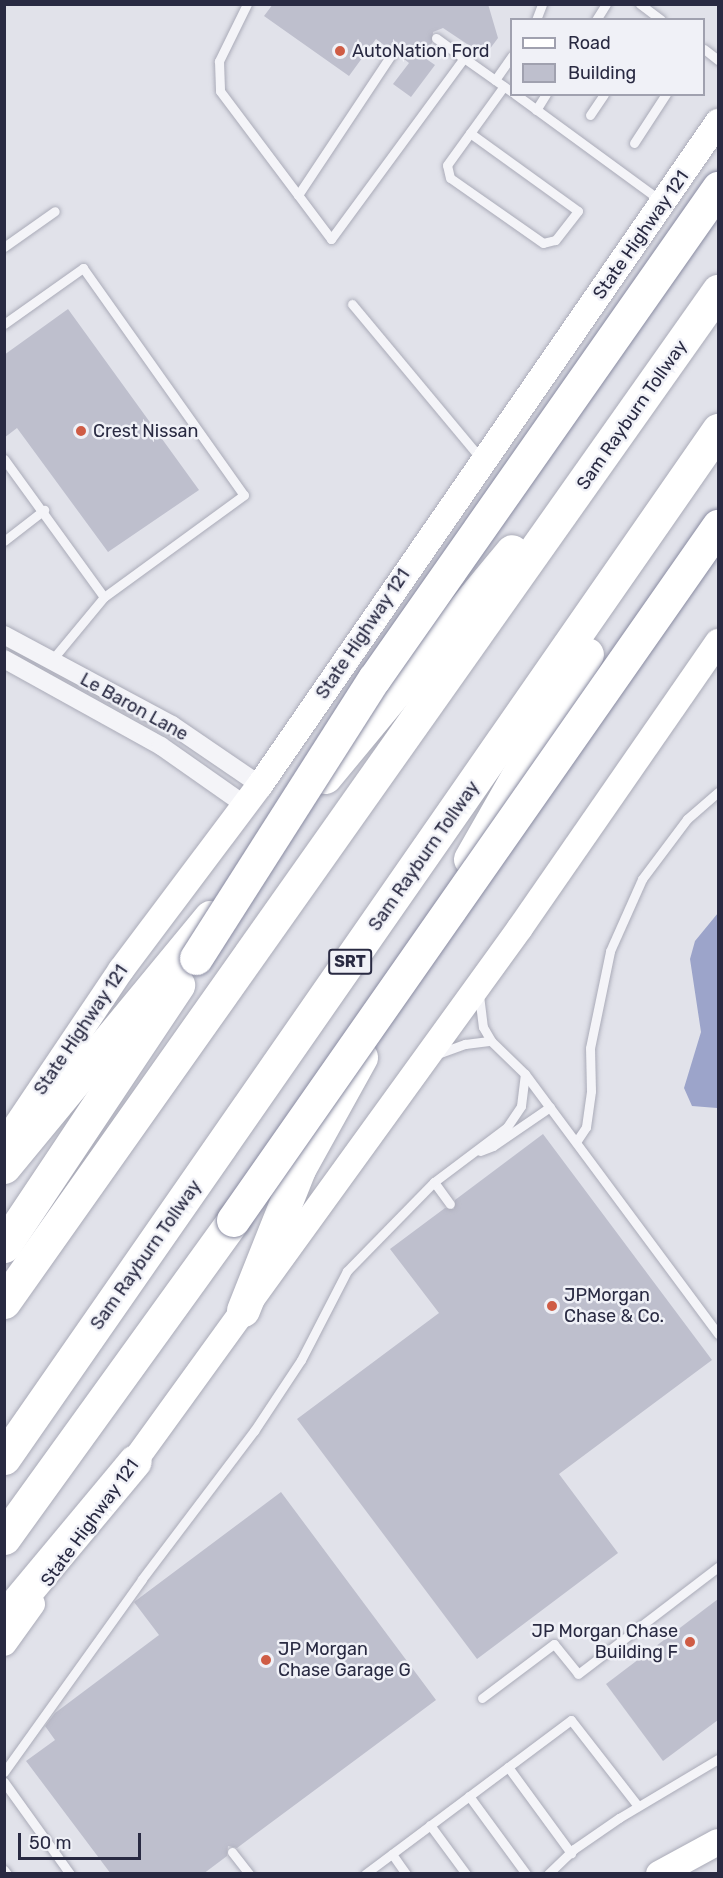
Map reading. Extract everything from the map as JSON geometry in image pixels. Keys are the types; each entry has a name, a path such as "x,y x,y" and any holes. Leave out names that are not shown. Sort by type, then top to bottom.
{"highway":[{"path":"4,1246 116,1079 374,679 718,188"},
{"name":"Sam Rayburn Tollway","path":"4,1302 678,351 718,291"},
{"path":"4,1167 678,351"},
{"name":"Sam Rayburn Tollway","path":"4,1458 718,430"},
{"path":"243,1310 299,1170 695,464"},
{"path":"4,1538 233,1220 718,526"},
{"path":"4,1618 135,1461"}],"main road":[{"name":"State Highway 121","path":"4,1144 121,969 253,795 718,122"},
{"name":"State Highway 121","path":"4,1643 479,984 718,642"},
{"path":"659,1874 718,1842"}],"street":[{"name":"Le Baron Lane","path":"4,635 172,725 253,795"},
{"name":"Le Baron Lane","path":"4,659 253,795"}],"lane":[{"path":"247,4 219,61 220,91 331,239 464,58"},
{"path":"597,18 606,4"},
{"path":"640,4 657,18"},
{"path":"436,38 508,89 470,134 447,165 450,177 543,243 555,240 578,211 470,134"},
{"path":"705,51 718,60"},
{"path":"298,195 393,52"},
{"path":"495,80 510,59"},
{"path":"518,96 663,203"},
{"path":"536,110 545,96"},
{"path":"590,115 603,96"},
{"path":"634,143 665,96"},
{"path":"4,247 56,211"},
{"path":"4,324 83,268 244,495 104,597 51,661"},
{"path":"352,304 483,461"},
{"path":"4,459 44,510 104,597"},
{"path":"4,541 44,510"},
{"path":"576,1142 586,1127 591,1092 590,1048 610,951 642,879 687,819 718,792"},
{"path":"479,984 483,1027 491,1041 525,1074 718,1334"},
{"path":"419,1065 448,1049 491,1041"},
{"path":"4,1772 141,1579 254,1431 301,1360 347,1271 434,1182 507,1127 521,1106 525,1074"},
{"path":"469,1155 493,1146 550,1107"},
{"path":"434,1182 450,1204"},
{"path":"482,1698 554,1644 578,1674 718,1568"},
{"path":"365,1874 571,1720 638,1806"},
{"path":"548,1874 571,1853 638,1806 718,1759"},
{"path":"508,1767 571,1853"},
{"path":"4,1782 70,1874"},
{"path":"469,1796 526,1874"},
{"path":"430,1825 466,1874"},
{"path":"232,1852 249,1874"},
{"path":"392,1854 406,1874"},
{"path":"4,1870 7,1874"}],"water":[{"path":"718,913 717,1108 692,1106 684,1088 701,1032 690,959 695,941"}],"building":[{"name":"AutoNation Ford","path":"273,4 488,4 498,38 489,50 479,52 443,28 433,32 432,43 422,56 435,65 411,97 393,84 409,63 399,55 397,47 388,48 376,39 349,76 264,16"},
{"name":"Crest Nissan","path":"68,309 199,490 108,552 17,428 4,438 4,355"},
{"path":"543,1134 712,1360 559,1474 618,1553 477,1659 297,1419 439,1313 390,1249 445,1208 454,1209 455,1200"},
{"name":"JP Morgan Chase Garage G","path":"281,1492 436,1700 237,1848 228,1846 227,1856 203,1874 111,1874 26,1761 55,1740 45,1726 55,1713 159,1635 134,1602"},
{"name":"JP Morgan Chase Building F","path":"718,1599 718,1720 663,1761 606,1684"}],"place":[{"name":"AutoNation Ford","path":"340,51"},
{"name":"Crest Nissan","path":"81,431"},
{"name":"JPMorgan Chase & Co.","path":"552,1306"},
{"name":"JP Morgan Chase Building F","path":"690,1642"},
{"name":"JP Morgan Chase Garage G","path":"266,1660"}]}
